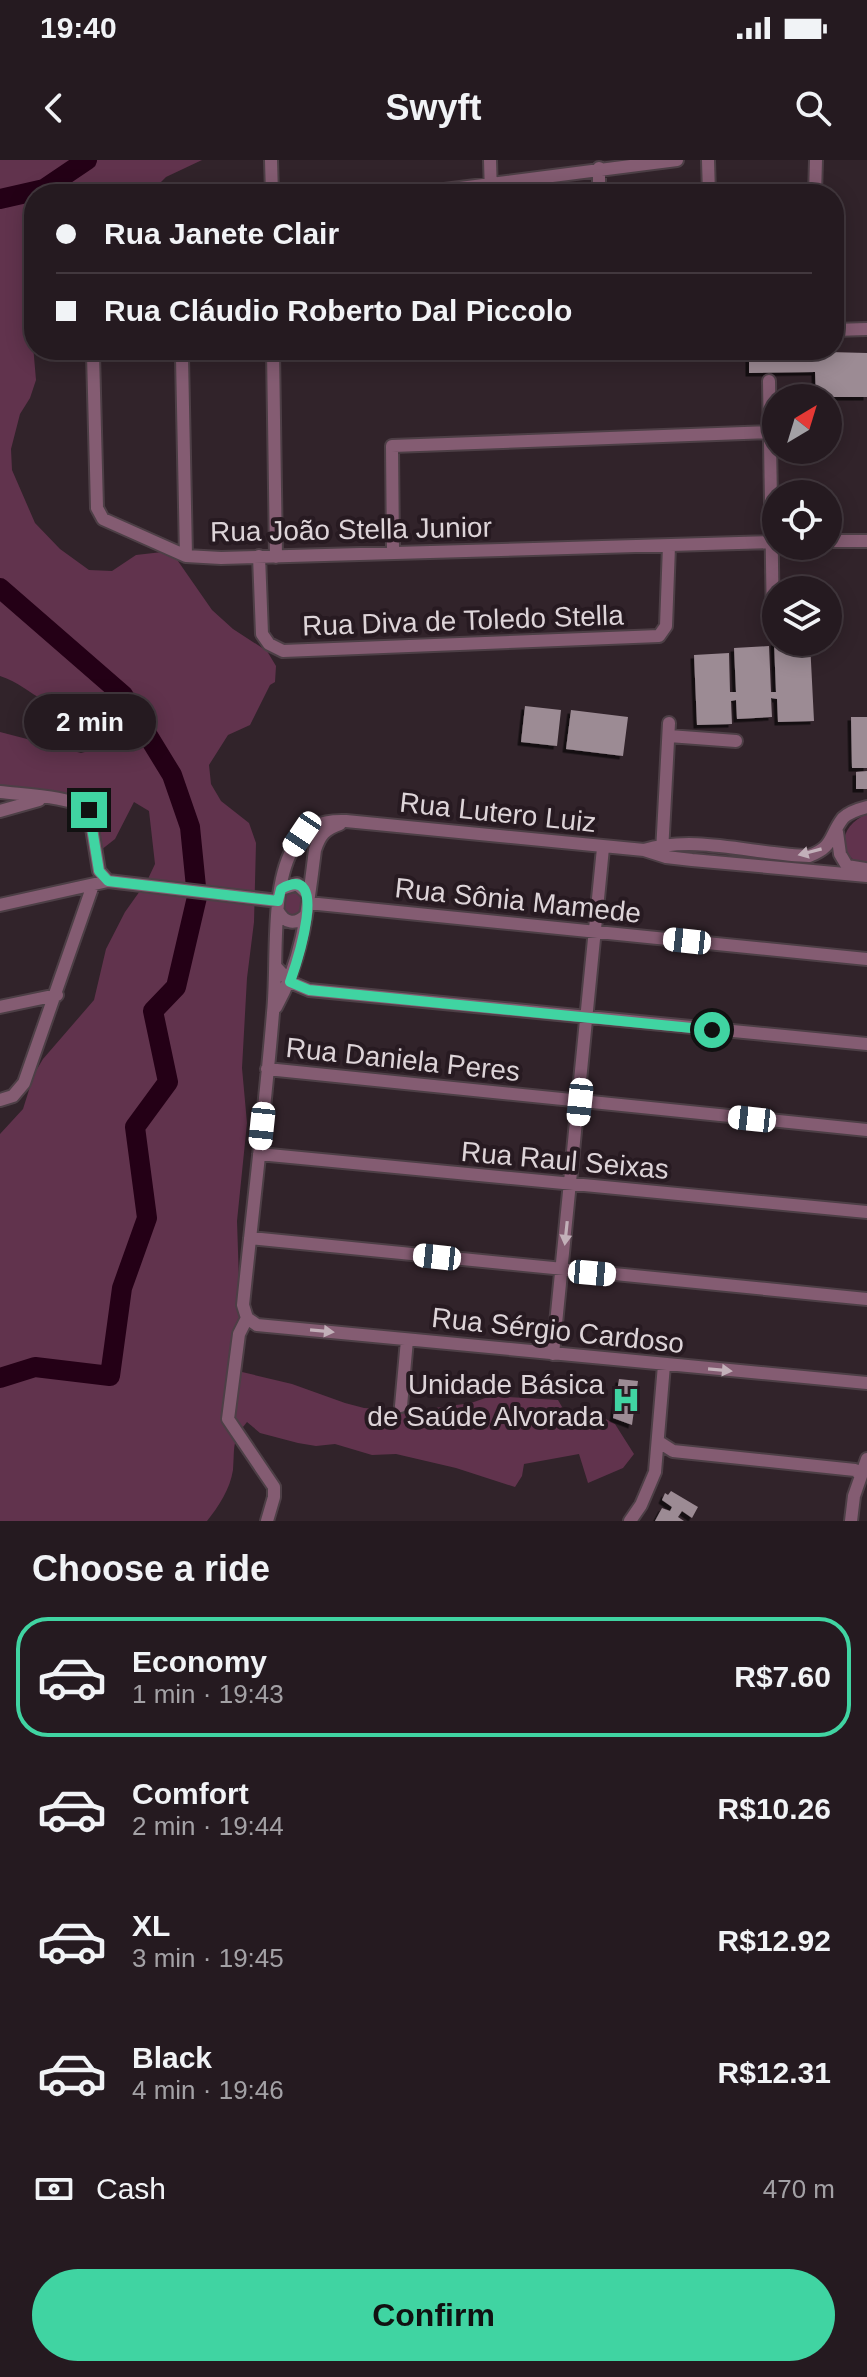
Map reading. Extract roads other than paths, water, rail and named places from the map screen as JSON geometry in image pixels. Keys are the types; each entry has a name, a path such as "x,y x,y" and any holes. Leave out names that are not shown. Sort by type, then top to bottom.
{"street":[{"path":"271,160 272,184"},
{"path":"490,160 491,184"},
{"path":"517,184 599,168 677,160"},
{"path":"708,160 709,184"},
{"path":"815,184 816,160"},
{"path":"599,168 599,184"},
{"path":"844,330 867,329"},
{"name":"Rua João Stella Junior","path":"93,360 97,508 103,519 186,556 276,557 393,551 762,542"},
{"path":"182,360 186,556"},
{"path":"273,360 276,557"},
{"path":"393,551 392,446 762,432"},
{"path":"842,541 867,541"},
{"name":"Rua Diva de Toledo Stella","path":"259,556 262,634 269,644 283,651 659,636 666,626 669,546"},
{"path":"662,850 669,730 736,741"},
{"path":"0,792 65,799 82,804 89,810 99,871 108,881"},
{"path":"0,811 44,798"},
{"name":"Rua Lutero Luiz","path":"279,900 291,850 313,825 327,821 603,848 662,850 713,846 809,856 831,843 844,816 867,807"},
{"path":"274,1012 290,982 319,837 327,829 346,821"},
{"path":"837,829 840,854 847,866 867,869"},
{"path":"553,1354 603,848"},
{"name":"Rua Lutero Luiz","path":"662,850 867,876"},
{"path":"0,905 108,881 279,900"},
{"path":"268,1518 274,1487 228,1419 239,1334 247,1318 243,1305 274,1012 279,900 297,884 308,904"},
{"path":"0,1100 13,1096 24,1083 93,885"},
{"path":"279,900 282,918 291,923 299,922 308,904"},
{"name":"Rua Sônia Mamede","path":"308,904 867,959"},
{"path":"276,967 290,982 309,990 867,1044"},
{"path":"0,1007 57,995"},
{"name":"Rua Daniela Peres","path":"267,1069 867,1130"},
{"name":"Rua Raul Seixas","path":"259,1154 867,1212"},
{"path":"250,1238 867,1299"},
{"name":"Rua Sérgio Cardoso","path":"247,1318 257,1325 867,1383"},
{"path":"401,1406 407,1340"},
{"path":"630,1521 641,1505 655,1472 664,1365"},
{"path":"659,1442 673,1451 855,1470 860,1474"},
{"path":"854,1518 854,1496 867,1459"}],"waterway":[{"path":"51,184 87,160"},
{"path":"0,199 24,194"},
{"path":"0,588 123,695 172,775 190,827 197,897 176,987 153,1011 168,1082 135,1127 147,1218 122,1288 110,1376 35,1367 0,1378"}],"place":[{"name":"Unidade Básica de Saúde Alvorada","path":"626,1400"}]}
